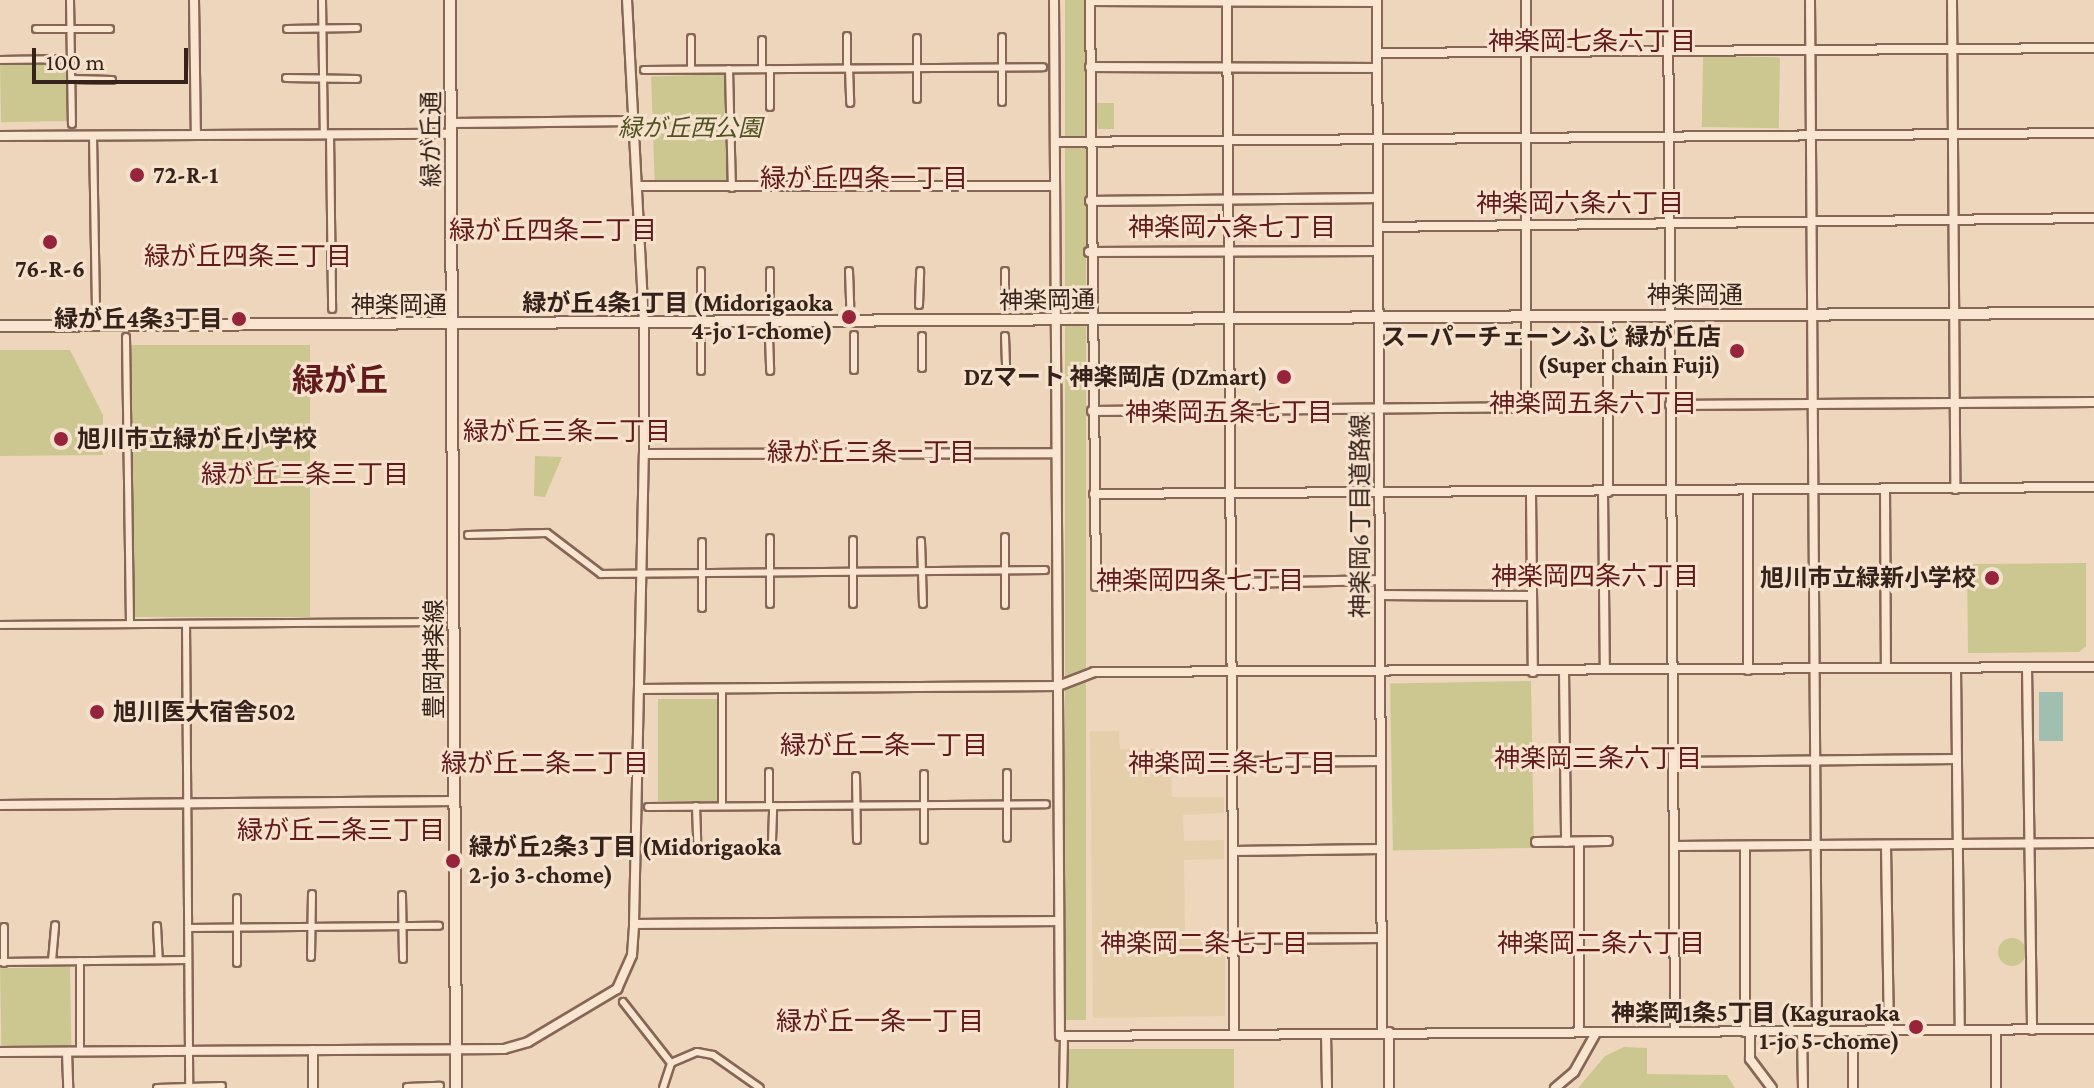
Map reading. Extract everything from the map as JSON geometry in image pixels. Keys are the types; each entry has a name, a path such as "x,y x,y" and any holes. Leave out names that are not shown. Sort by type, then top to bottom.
{"street":[{"path":"70,0 72,124"},
{"path":"194,0 196,135"},
{"path":"322,0 332,309"},
{"name":"緑が丘通","path":"450,0 452,325"},
{"path":"0,1052 504,1049 528,1042 617,989 632,955 634,924 644,454 644,324 627,0"},
{"path":"1054,0 1060,1036 2094,1029"},
{"path":"1227,0 1234,1035"},
{"path":"1092,411 1526,407 1526,0"},
{"path":"1668,0 1675,1032"},
{"path":"1810,0 1817,1031"},
{"path":"1952,0 1955,489"},
{"path":"1377,1 1090,1 1089,252 1096,586 1380,580"},
{"name":"神楽岡6丁目道路線","path":"1377,1 1381,849 1389,1088"},
{"path":"287,29 357,28"},
{"path":"36,29 110,29"},
{"path":"847,36 850,103"},
{"path":"1002,37 1002,102"},
{"path":"691,38 691,69"},
{"path":"917,38 917,99"},
{"path":"762,40 762,69"},
{"path":"1377,53 2094,48"},
{"path":"0,60 71,59"},
{"path":"644,70 1043,67"},
{"path":"1090,67 1377,68"},
{"path":"729,69 732,188"},
{"path":"770,69 770,107"},
{"path":"286,78 357,79"},
{"path":"72,79 112,80"},
{"path":"0,136 327,134 635,121"},
{"path":"1055,142 2094,133"},
{"path":"93,136 96,316"},
{"path":"638,186 1055,186"},
{"path":"1090,201 1378,198"},
{"path":"1378,227 1954,217 2094,218"},
{"path":"1089,252 1378,251"},
{"path":"701,271 701,307"},
{"path":"770,271 770,306"},
{"path":"849,271 850,306"},
{"path":"919,305 920,271"},
{"path":"1005,271 1005,305"},
{"name":"神楽岡通","path":"0,326 2094,313"},
{"path":"1605,669 1608,316"},
{"name":"豊岡神楽線","path":"452,325 456,1088"},
{"path":"854,335 854,370"},
{"path":"922,336 922,368"},
{"path":"1005,336 1006,368"},
{"path":"126,337 130,624"},
{"path":"769,337 770,371"},
{"path":"701,339 701,371"},
{"path":"1670,405 2094,402"},
{"path":"644,454 1056,453"},
{"path":"1094,494 1531,494 2094,487"},
{"path":"1885,489 1886,668"},
{"path":"1748,490 1748,670"},
{"path":"1531,494 1533,672"},
{"path":"468,535 547,533 601,574 1045,570"},
{"path":"1005,537 1005,605"},
{"path":"770,538 770,604"},
{"path":"853,540 853,604"},
{"path":"921,541 923,604"},
{"path":"702,542 702,608"},
{"path":"1380,595 1532,596"},
{"path":"0,625 439,622"},
{"path":"186,624 189,1087"},
{"path":"2027,667 2032,1030"},
{"path":"639,689 1058,686 1094,672 2094,667"},
{"path":"1956,668 1960,1030"},
{"path":"1564,671 1566,842"},
{"path":"722,688 722,806"},
{"path":"1673,762 1957,759"},
{"path":"1233,762 1381,761"},
{"path":"769,772 772,841"},
{"path":"1007,773 1007,838"},
{"path":"924,774 924,840"},
{"path":"856,776 857,840"},
{"path":"0,805 455,801"},
{"path":"648,807 1046,804"},
{"path":"696,806 697,840"},
{"path":"1536,842 1608,841"},
{"path":"1579,842 1579,1032"},
{"path":"1674,846 2094,843"},
{"path":"1886,846 1889,1031"},
{"path":"1745,847 1750,1059 1772,1088"},
{"path":"1233,851 1381,849"},
{"path":"311,957 312,894"},
{"path":"402,895 403,959"},
{"path":"237,898 237,963"},
{"path":"634,924 1059,921"},
{"path":"52,961 55,925"},
{"path":"157,926 159,960"},
{"path":"188,928 439,926"},
{"path":"4,927 2,962 188,960"},
{"path":"1233,939 1382,938"},
{"path":"80,961 80,1052"},
{"path":"623,1002 671,1063"},
{"path":"1996,1030 1996,1088"},
{"path":"1802,1031 1803,1088"},
{"path":"1853,1031 1853,1088"},
{"path":"1555,1088 1574,1072 1596,1033"},
{"path":"1326,1034 1327,1088"},
{"path":"1063,1088 1064,1036"},
{"path":"313,1050 313,1088"},
{"path":"67,1052 68,1088"},
{"path":"663,1088 671,1063 697,1052 713,1055 760,1088"},
{"path":"157,1088 222,1086"},
{"path":"407,1087 440,1086"}],"shaded area":[{"path":"2039,692 2063,692 2063,741 2039,741"},
{"path":"1090,731 1119,731 1120,749 1171,749 1172,797 1224,797 1224,813 1183,815 1184,841 1224,840 1224,859 1184,860 1185,933 1225,933 1225,1016 1093,1018"}],"green space":[{"path":"1065,0 1086,0 1086,1020 1065,1020"},
{"path":"1703,56 1780,57 1779,128 1702,127"},
{"path":"68,63 69,121 1,122 0,64"},
{"name":"緑が丘西公園","path":"726,74 730,180 655,183 651,77"},
{"path":"1094,103 1114,103 1114,129 1098,129"},
{"path":"131,345 310,345 310,617 131,617"},
{"path":"0,350 70,350 103,415 103,455 0,456"},
{"path":"535,456 562,457 545,497 534,496"},
{"path":"2086,563 2086,646 2079,652 1968,653 1967,564"},
{"path":"1531,681 1534,848 1393,850 1390,683"},
{"path":"658,699 717,699 717,801 658,801"},
{"path":"2012,938 2022,942 2026,952 2022,962 2012,966 2002,962 1998,952 2002,942"},
{"path":"70,967 71,1045 1,1046 0,968"},
{"path":"1624,1047 1647,1048 1647,1074 1727,1075 1735,1088 1578,1088 1605,1056"},
{"path":"1068,1049 1234,1049 1234,1088 1068,1088"}],"place":[{"name":"72-R-1","path":"137,175"},
{"name":"76-R-6","path":"50,242"},
{"name":"緑が丘4条1丁目 (Midorigaoka 4-jo 1-chome)","path":"849,317"},
{"name":"緑が丘4条3丁目","path":"239,319"},
{"name":"スーパーチェーンふじ 緑が丘店 (Super chain Fuji)","path":"1737,351"},
{"name":"DZマート 神楽岡店 (DZmart)","path":"1284,377"},
{"name":"旭川市立緑が丘小学校","path":"61,439"},
{"name":"旭川市立緑新小学校","path":"1992,578"},
{"name":"旭川医大宿舎502","path":"97,712"},
{"name":"緑が丘2条3丁目 (Midorigaoka 2-jo 3-chome)","path":"453,861"},
{"name":"神楽岡1条5丁目 (Kaguraoka 1-jo 5-chome)","path":"1916,1027"}],"district":[{"name":"神楽岡七条六丁目","path":"1592,42"},
{"name":"緑が丘四条一丁目","path":"864,179"},
{"name":"神楽岡六条六丁目","path":"1580,204"},
{"name":"神楽岡六条七丁目","path":"1232,228"},
{"name":"緑が丘四条二丁目","path":"553,231"},
{"name":"緑が丘四条三丁目","path":"248,257"},
{"name":"緑が丘","path":"340,380"},
{"name":"神楽岡五条六丁目","path":"1593,404"},
{"name":"神楽岡五条七丁目","path":"1229,413"},
{"name":"緑が丘三条二丁目","path":"567,432"},
{"name":"緑が丘三条一丁目","path":"871,453"},
{"name":"緑が丘三条三丁目","path":"305,475"},
{"name":"神楽岡四条六丁目","path":"1595,577"},
{"name":"神楽岡四条七丁目","path":"1200,581"},
{"name":"緑が丘二条一丁目","path":"884,746"},
{"name":"神楽岡三条六丁目","path":"1598,759"},
{"name":"緑が丘二条二丁目","path":"545,764"},
{"name":"神楽岡三条七丁目","path":"1232,764"},
{"name":"緑が丘二条三丁目","path":"341,831"},
{"name":"神楽岡二条七丁目","path":"1204,944"},
{"name":"神楽岡二条六丁目","path":"1601,944"},
{"name":"緑が丘一条一丁目","path":"880,1022"}]}
